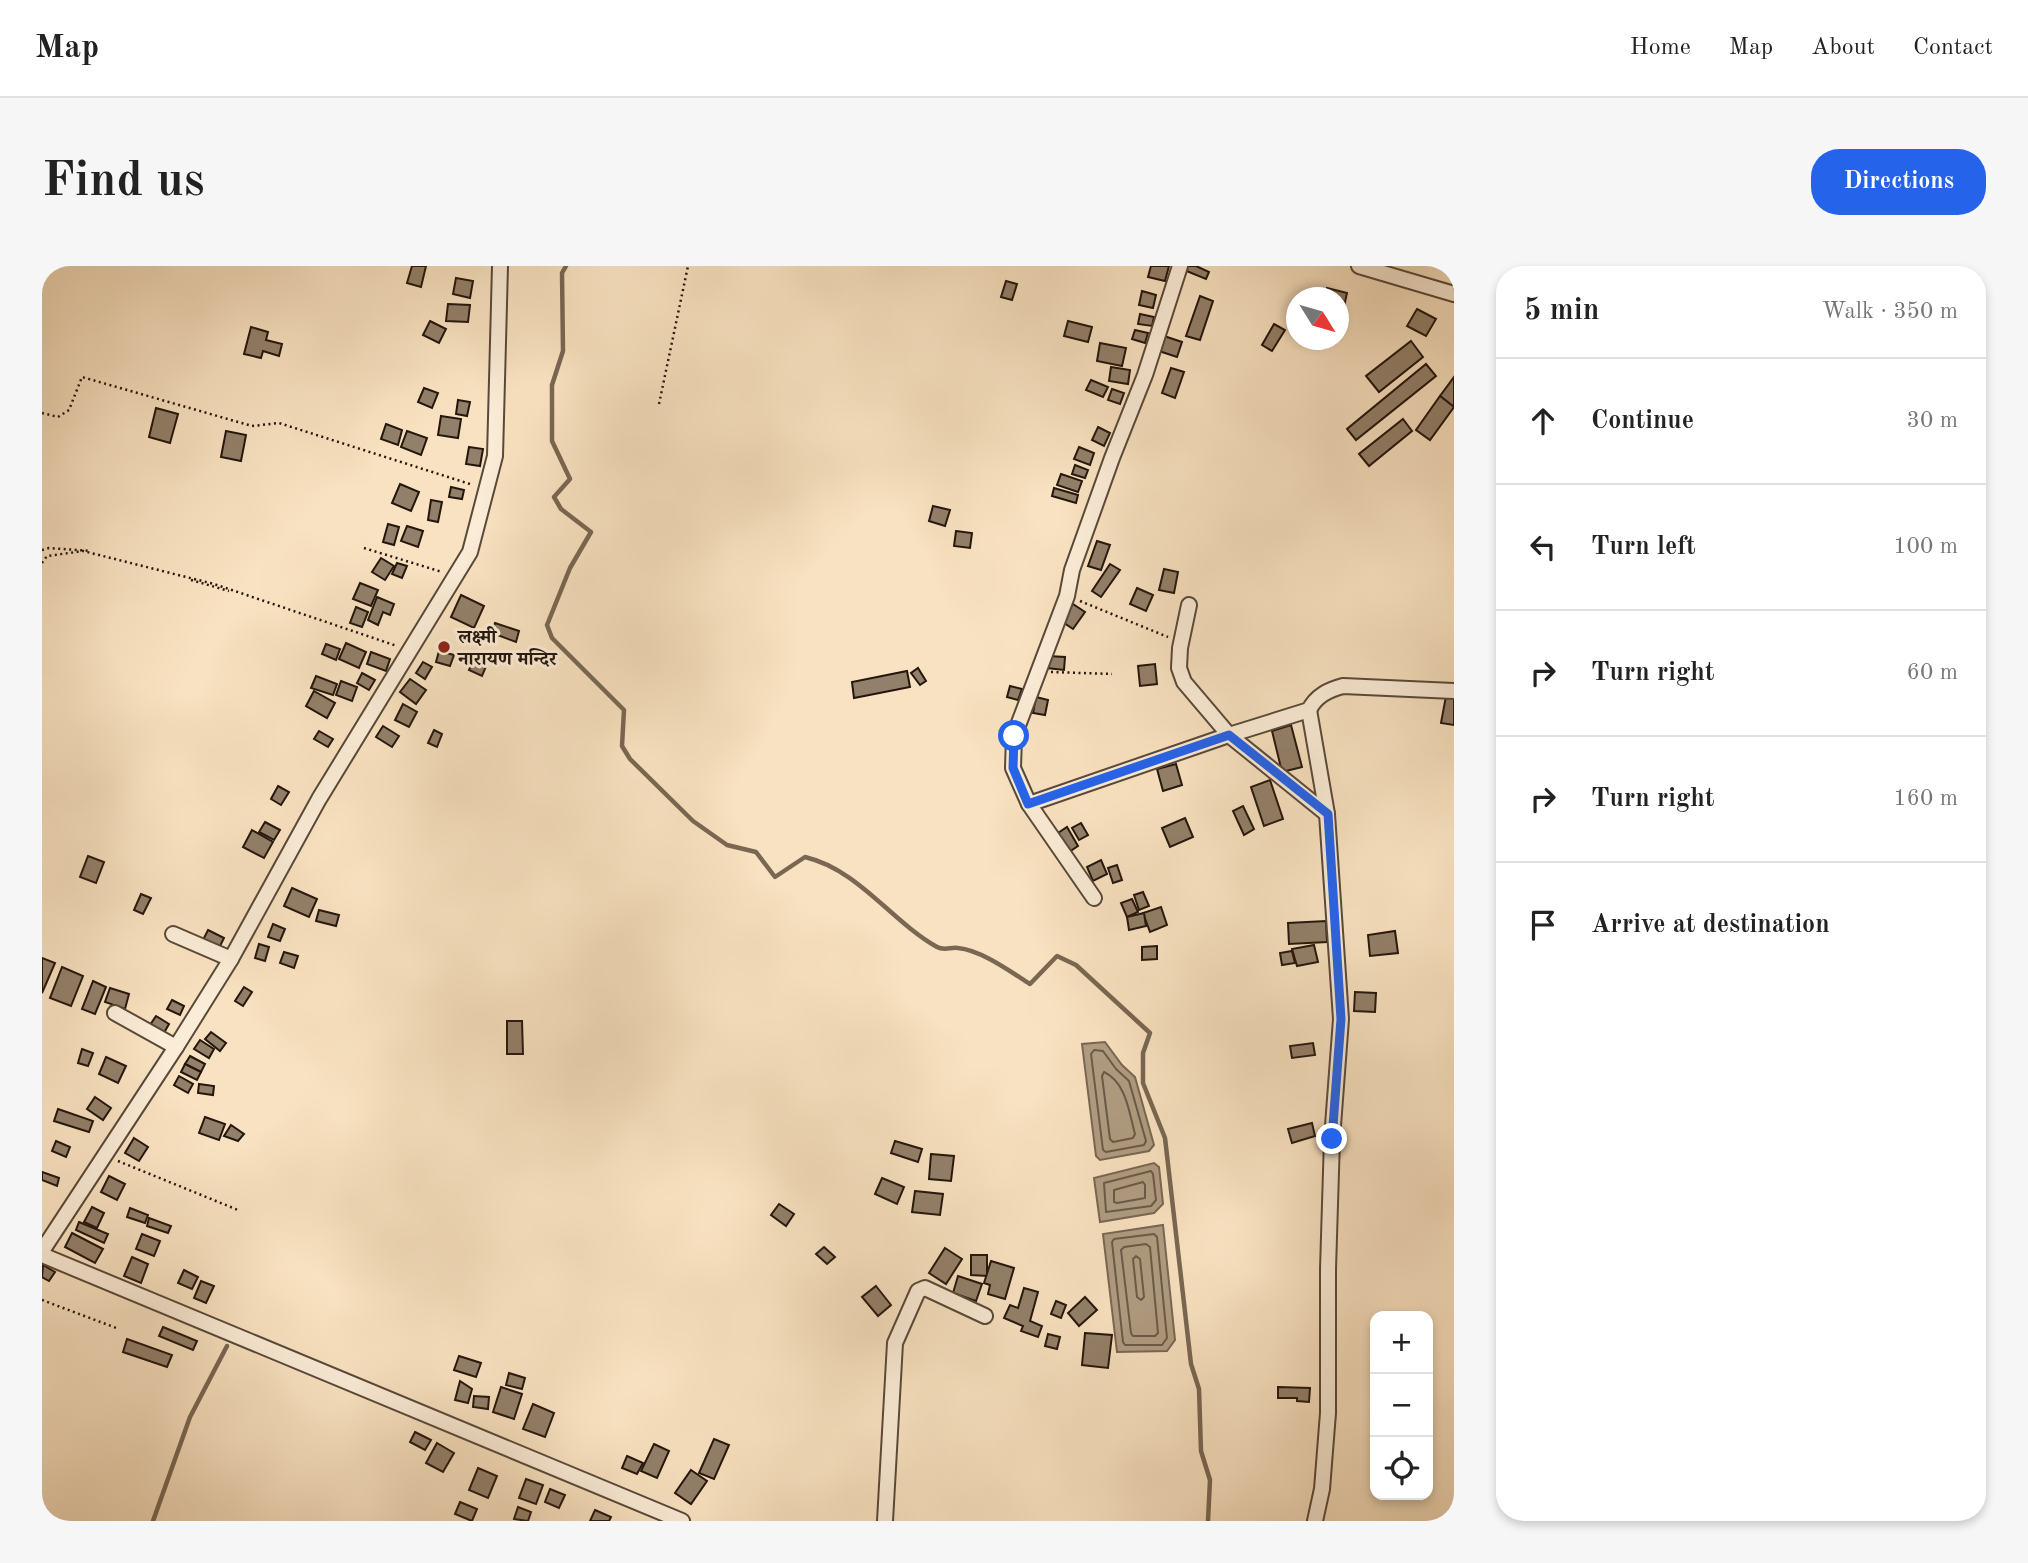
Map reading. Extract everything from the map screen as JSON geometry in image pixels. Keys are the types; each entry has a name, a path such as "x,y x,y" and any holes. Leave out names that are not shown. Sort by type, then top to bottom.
{"street":[{"path":"500,266 495,456 470,552 319,799 231,959 42,1253 682,1521"},
{"path":"1094,898 1028,804 1013,768 1014,736 1067,596 1072,570 1145,375 1181,266"},
{"path":"1359,266 1454,294"},
{"path":"1189,605 1178,668 1184,682 1229,735 1328,814"},
{"path":"1028,804 1309,710 1321,695 1330,689 1343,686 1454,691"},
{"path":"1309,710 1328,814 1341,1019 1332,1139 1328,1256 1328,1413 1322,1489 1315,1521"},
{"path":"173,934 231,959"},
{"path":"115,1013 176,1048"},
{"path":"885,1521 895,1343 918,1291 925,1288 985,1316"}],"path":[{"path":"659,404 688,266"},
{"path":"42,413 58,416 69,410 82,377 252,426 279,423 486,489"},
{"path":"364,548 455,576"},
{"path":"42,550 87,550 303,612 410,650"},
{"path":"42,563 47,556 83,551 214,584 410,650"},
{"path":"1067,596 1177,641 1180,648"},
{"path":"1037,671 1112,674"},
{"path":"105,1155 238,1210"},
{"path":"42,1300 119,1329"}],"water":[{"path":"1105,1042 1135,1077 1154,1145 1149,1151 1100,1160 1096,1156 1082,1044"},
{"path":"1154,1163 1159,1167 1163,1204 1154,1213 1100,1222 1094,1178"},
{"path":"1163,1225 1175,1340 1167,1351 1117,1352 1103,1234"}],"building":[{"path":"412,266 426,266 421,287 407,283"},
{"path":"1151,266 1169,266 1165,281 1148,277"},
{"path":"1186,266 1196,266 1209,272 1206,279 1184,270"},
{"path":"456,278 473,281 470,298 453,294"},
{"path":"1006,281 1017,284 1012,300 1001,297"},
{"path":"1142,291 1156,295 1153,308 1139,305"},
{"path":"1200,296 1213,301 1200,340 1186,336"},
{"path":"448,304 470,305 468,322 446,321"},
{"path":"1417,309 1436,319 1426,336 1407,326"},
{"path":"1140,314 1154,317 1152,326 1138,324"},
{"path":"430,321 446,329 439,343 423,335"},
{"path":"1068,321 1092,327 1088,342 1064,336"},
{"path":"1274,324 1285,330 1272,351 1262,345"},
{"path":"251,327 268,332 266,340 282,344 279,356 263,351 261,358 244,354"},
{"path":"1135,330 1148,333 1145,343 1132,339"},
{"path":"1164,336 1182,342 1177,357 1159,351"},
{"path":"1411,341 1423,357 1379,392 1366,376"},
{"path":"1100,343 1126,348 1122,366 1097,361"},
{"path":"1426,364 1436,376 1356,440 1347,429"},
{"path":"1111,367 1130,370 1128,384 1109,381"},
{"path":"1171,368 1184,372 1175,398 1162,393"},
{"path":"1454,377 1454,407 1440,396"},
{"path":"1091,380 1108,387 1103,397 1086,390"},
{"path":"424,388 438,393 432,408 418,402"},
{"path":"1112,389 1124,393 1120,404 1108,400"},
{"path":"1440,396 1454,407 1430,440 1416,430"},
{"path":"458,400 470,402 467,416 456,414"},
{"path":"156,408 178,414 170,443 149,437"},
{"path":"441,416 461,419 458,438 438,435"},
{"path":"1403,419 1412,431 1369,466 1359,454"},
{"path":"386,424 402,430 398,445 381,439"},
{"path":"1098,427 1110,433 1104,446 1092,440"},
{"path":"226,431 246,435 241,461 221,457"},
{"path":"407,431 427,438 421,455 401,447"},
{"path":"469,447 483,449 480,466 466,464"},
{"path":"1079,447 1094,453 1090,465 1074,459"},
{"path":"1075,465 1088,470 1085,478 1072,474"},
{"path":"1061,474 1082,481 1078,492 1057,485"},
{"path":"400,484 419,492 411,511 392,503"},
{"path":"451,487 464,490 462,499 449,497"},
{"path":"1054,488 1078,495 1076,503 1052,496"},
{"path":"431,500 442,502 438,522 428,520"},
{"path":"933,506 950,510 945,526 929,521"},
{"path":"388,524 399,527 394,545 383,542"},
{"path":"407,526 423,531 418,547 401,541"},
{"path":"956,531 972,533 970,548 954,546"},
{"path":"1097,541 1110,545 1101,570 1088,566"},
{"path":"381,558 394,566 385,580 372,572"},
{"path":"397,563 407,566 402,578 392,574"},
{"path":"1110,564 1120,570 1101,597 1092,591"},
{"path":"1164,569 1178,572 1174,593 1159,590"},
{"path":"360,583 378,590 371,606 353,599"},
{"path":"1137,588 1153,595 1146,611 1130,604"},
{"path":"461,595 484,606 474,628 451,617"},
{"path":"377,597 394,604 390,615 383,612 378,625 368,620"},
{"path":"1073,604 1085,612 1073,629 1061,621"},
{"path":"356,607 368,612 362,627 350,623"},
{"path":"495,623 519,631 516,642 492,633"},
{"path":"346,643 366,652 359,668 339,659"},
{"path":"326,644 340,649 336,660 322,654"},
{"path":"439,651 454,655 450,666 436,662"},
{"path":"371,652 390,659 386,671 367,664"},
{"path":"1048,656 1065,657 1064,670 1047,668"},
{"path":"474,658 487,664 482,676 469,670"},
{"path":"423,662 432,667 425,679 416,673"},
{"path":"1155,664 1157,684 1140,686 1138,666"},
{"path":"918,668 926,681 920,685 911,673"},
{"path":"907,671 910,687 854,698 852,682"},
{"path":"362,673 375,680 369,690 357,683"},
{"path":"316,676 337,684 333,695 311,688"},
{"path":"410,679 426,690 416,704 400,692"},
{"path":"341,681 357,687 352,701 336,695"},
{"path":"1010,686 1022,689 1018,700 1007,697"},
{"path":"314,691 335,703 327,718 306,706"},
{"path":"1446,696 1454,697 1454,725 1441,723"},
{"path":"1036,697 1048,700 1045,715 1033,713"},
{"path":"403,704 417,712 409,727 395,720"},
{"path":"1291,725 1302,767 1282,772 1272,731"},
{"path":"383,726 399,736 392,747 376,737"},
{"path":"434,730 442,734 437,747 428,743"},
{"path":"319,731 333,739 328,747 314,739"},
{"path":"1176,764 1182,785 1163,791 1157,769"},
{"path":"1270,780 1283,819 1264,826 1251,787"},
{"path":"278,786 289,792 281,805 271,799"},
{"path":"1243,806 1254,829 1244,835 1233,811"},
{"path":"1185,818 1193,837 1170,847 1162,828"},
{"path":"265,822 280,830 274,840 259,832"},
{"path":"1081,823 1088,835 1079,840 1072,828"},
{"path":"1067,827 1078,846 1069,852 1058,833"},
{"path":"252,830 273,842 264,858 243,847"},
{"path":"88,856 104,862 96,883 80,877"},
{"path":"1101,860 1107,874 1093,881 1087,867"},
{"path":"1117,865 1122,880 1113,883 1108,868"},
{"path":"292,888 317,899 309,917 284,906"},
{"path":"1143,892 1149,906 1139,910 1134,895"},
{"path":"141,894 151,898 143,914 134,910"},
{"path":"1132,899 1138,912 1127,917 1121,903"},
{"path":"1161,907 1167,925 1150,932 1143,913"},
{"path":"319,910 339,915 336,926 316,921"},
{"path":"1144,913 1146,926 1129,930 1127,917"},
{"path":"1326,921 1327,942 1289,944 1288,923"},
{"path":"273,924 285,929 280,941 268,937"},
{"path":"208,930 224,938 219,948 203,940"},
{"path":"1395,931 1398,953 1370,956 1368,935"},
{"path":"259,944 269,947 265,961 255,958"},
{"path":"1314,945 1318,962 1297,966 1292,949"},
{"path":"1157,946 1157,959 1142,960 1142,947"},
{"path":"1292,951 1295,963 1282,965 1280,953"},
{"path":"284,952 298,956 294,968 280,963"},
{"path":"42,958 55,963 42,993"},
{"path":"62,967 83,976 71,1006 50,998"},
{"path":"93,981 106,987 95,1014 82,1009"},
{"path":"244,987 252,992 243,1006 235,1001"},
{"path":"110,988 129,994 125,1009 105,1002"},
{"path":"1355,992 1376,993 1375,1012 1354,1011"},
{"path":"172,1000 184,1006 180,1015 167,1009"},
{"path":"156,1016 169,1024 164,1033 150,1025"},
{"path":"507,1021 522,1021 523,1054 507,1054"},
{"path":"211,1032 226,1043 220,1051 205,1039"},
{"path":"200,1040 214,1049 209,1058 194,1049"},
{"path":"1313,1043 1315,1055 1292,1058 1290,1046"},
{"path":"82,1049 93,1053 88,1066 78,1063"},
{"path":"190,1056 205,1064 201,1072 185,1064"},
{"path":"106,1057 126,1066 118,1083 99,1074"},
{"path":"185,1064 201,1072 197,1080 181,1072"},
{"path":"179,1076 193,1084 188,1093 174,1085"},
{"path":"199,1084 214,1086 213,1095 198,1093"},
{"path":"95,1097 111,1108 103,1120 87,1109"},
{"path":"58,1109 93,1121 89,1132 54,1121"},
{"path":"205,1117 225,1124 219,1140 199,1133"},
{"path":"1312,1123 1315,1136 1292,1143 1288,1129"},
{"path":"231,1125 244,1134 238,1141 224,1136"},
{"path":"134,1138 148,1147 139,1161 125,1153"},
{"path":"56,1141 70,1147 66,1157 52,1151"},
{"path":"895,1141 922,1149 918,1162 891,1153"},
{"path":"931,1154 954,1156 951,1181 929,1179"},
{"path":"42,1172 59,1178 57,1186 42,1180"},
{"path":"109,1176 125,1184 117,1200 101,1192"},
{"path":"882,1178 904,1187 897,1204 875,1194"},
{"path":"915,1191 943,1194 940,1215 912,1212"},
{"path":"779,1204 794,1214 786,1226 771,1215"},
{"path":"92,1207 104,1213 97,1228 84,1222"},
{"path":"130,1208 148,1215 145,1223 127,1217"},
{"path":"149,1218 171,1226 168,1233 147,1226"},
{"path":"79,1222 108,1234 104,1243 76,1230"},
{"path":"72,1233 103,1249 95,1263 65,1247"},
{"path":"142,1234 160,1241 154,1256 136,1249"},
{"path":"824,1247 835,1257 827,1264 816,1254"},
{"path":"945,1248 962,1259 946,1284 929,1273"},
{"path":"971,1255 987,1255 987,1276 971,1275"},
{"path":"132,1257 148,1264 141,1283 124,1276"},
{"path":"991,1261 1014,1268 1005,1299 988,1294 990,1285 984,1283"},
{"path":"43,1265 55,1272 49,1281 42,1277"},
{"path":"184,1270 198,1277 192,1289 178,1283"},
{"path":"958,1276 982,1284 976,1301 953,1293"},
{"path":"201,1281 214,1286 206,1303 194,1298"},
{"path":"876,1286 891,1305 878,1316 862,1297"},
{"path":"1024,1288 1038,1292 1030,1321 1042,1326 1038,1337 1021,1331 1023,1326 1004,1318 1010,1305 1018,1308"},
{"path":"1085,1297 1097,1310 1079,1326 1068,1313"},
{"path":"1056,1301 1066,1305 1061,1318 1051,1314"},
{"path":"163,1327 197,1341 193,1350 159,1336"},
{"path":"1085,1333 1112,1335 1108,1368 1082,1365"},
{"path":"1048,1334 1060,1337 1057,1349 1045,1346"},
{"path":"127,1339 172,1355 167,1367 123,1352"},
{"path":"459,1356 481,1363 476,1377 454,1370"},
{"path":"509,1373 525,1378 522,1389 506,1385"},
{"path":"460,1381 472,1389 468,1403 455,1400"},
{"path":"501,1387 522,1394 514,1419 493,1412"},
{"path":"1278,1387 1310,1388 1309,1402 1297,1401 1297,1398 1278,1398"},
{"path":"474,1396 489,1397 488,1409 473,1407"},
{"path":"533,1404 554,1413 545,1437 523,1429"},
{"path":"415,1432 431,1440 425,1450 410,1442"},
{"path":"714,1439 729,1445 714,1479 699,1473"},
{"path":"437,1443 454,1453 443,1472 426,1463"},
{"path":"654,1444 669,1451 657,1478 641,1471"},
{"path":"627,1456 643,1463 637,1474 622,1468"},
{"path":"478,1468 497,1476 488,1498 469,1490"},
{"path":"691,1470 707,1481 691,1504 675,1493"},
{"path":"526,1479 543,1485 536,1504 519,1498"},
{"path":"550,1489 565,1495 559,1508 545,1502"},
{"path":"460,1502 477,1509 472,1521 455,1514"},
{"path":"518,1507 531,1512 528,1521 514,1519"},
{"path":"595,1510 611,1517 609,1521 590,1521"}],"waterway":[{"path":"566,266 562,273 563,351 552,385 552,441 570,479 554,497 561,509 591,532 570,568 547,625 552,638 624,710 622,746 630,759 693,821 727,845 756,852 775,877 805,857 824,864 858,884 937,947 958,948 976,953 996,962 1030,984 1057,956 1076,965 1150,1033 1143,1053 1143,1083 1165,1138 1191,1364 1199,1389 1201,1451 1210,1480 1208,1521"},
{"path":"153,1521 190,1417 227,1346"}],"place":[{"name":"लक्ष्मी नारायण मन्दिर","path":"444,647"}],"route":[{"path":"1014,736 1013,768 1028,804 1229,735 1328,814 1341,1019 1332,1139"}]}
